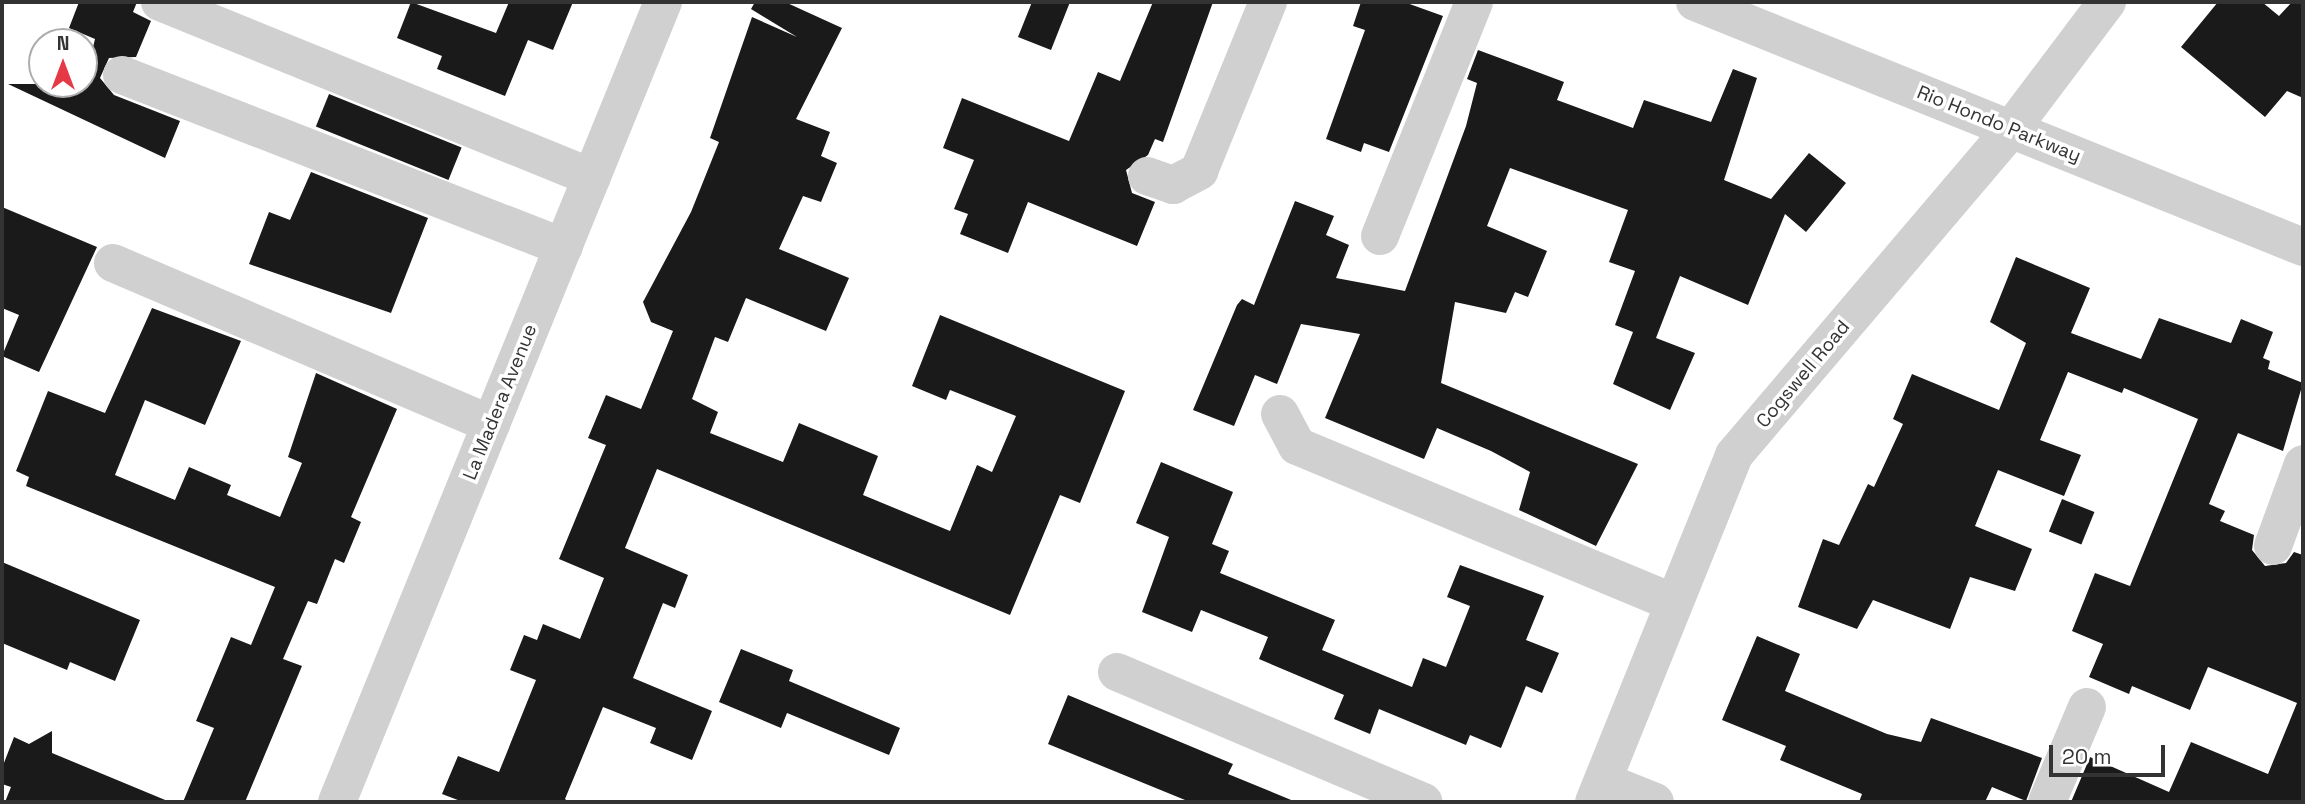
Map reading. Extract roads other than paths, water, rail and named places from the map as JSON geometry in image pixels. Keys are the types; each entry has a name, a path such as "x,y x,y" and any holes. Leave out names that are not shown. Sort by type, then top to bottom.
{"street":[{"path":"160,2 592,177"},
{"name":"La Madera Avenue","path":"337,802 663,2"},
{"path":"1147,176 1173,185 1199,171 1268,2"},
{"path":"1380,236 1474,2"},
{"name":"Rio Hondo Parkway","path":"1695,2 2303,247"},
{"name":"Cogswell Road","path":"1598,791 1734,454 2012,128 2107,2"},
{"path":"122,75 564,247"},
{"path":"113,263 491,424"},
{"path":"1280,414 1297,446 1675,603"},
{"path":"2273,546 2303,464"},
{"path":"1117,672 1424,802"},
{"path":"2047,802 2087,707"},
{"path":"1598,791 1655,802"}]}
